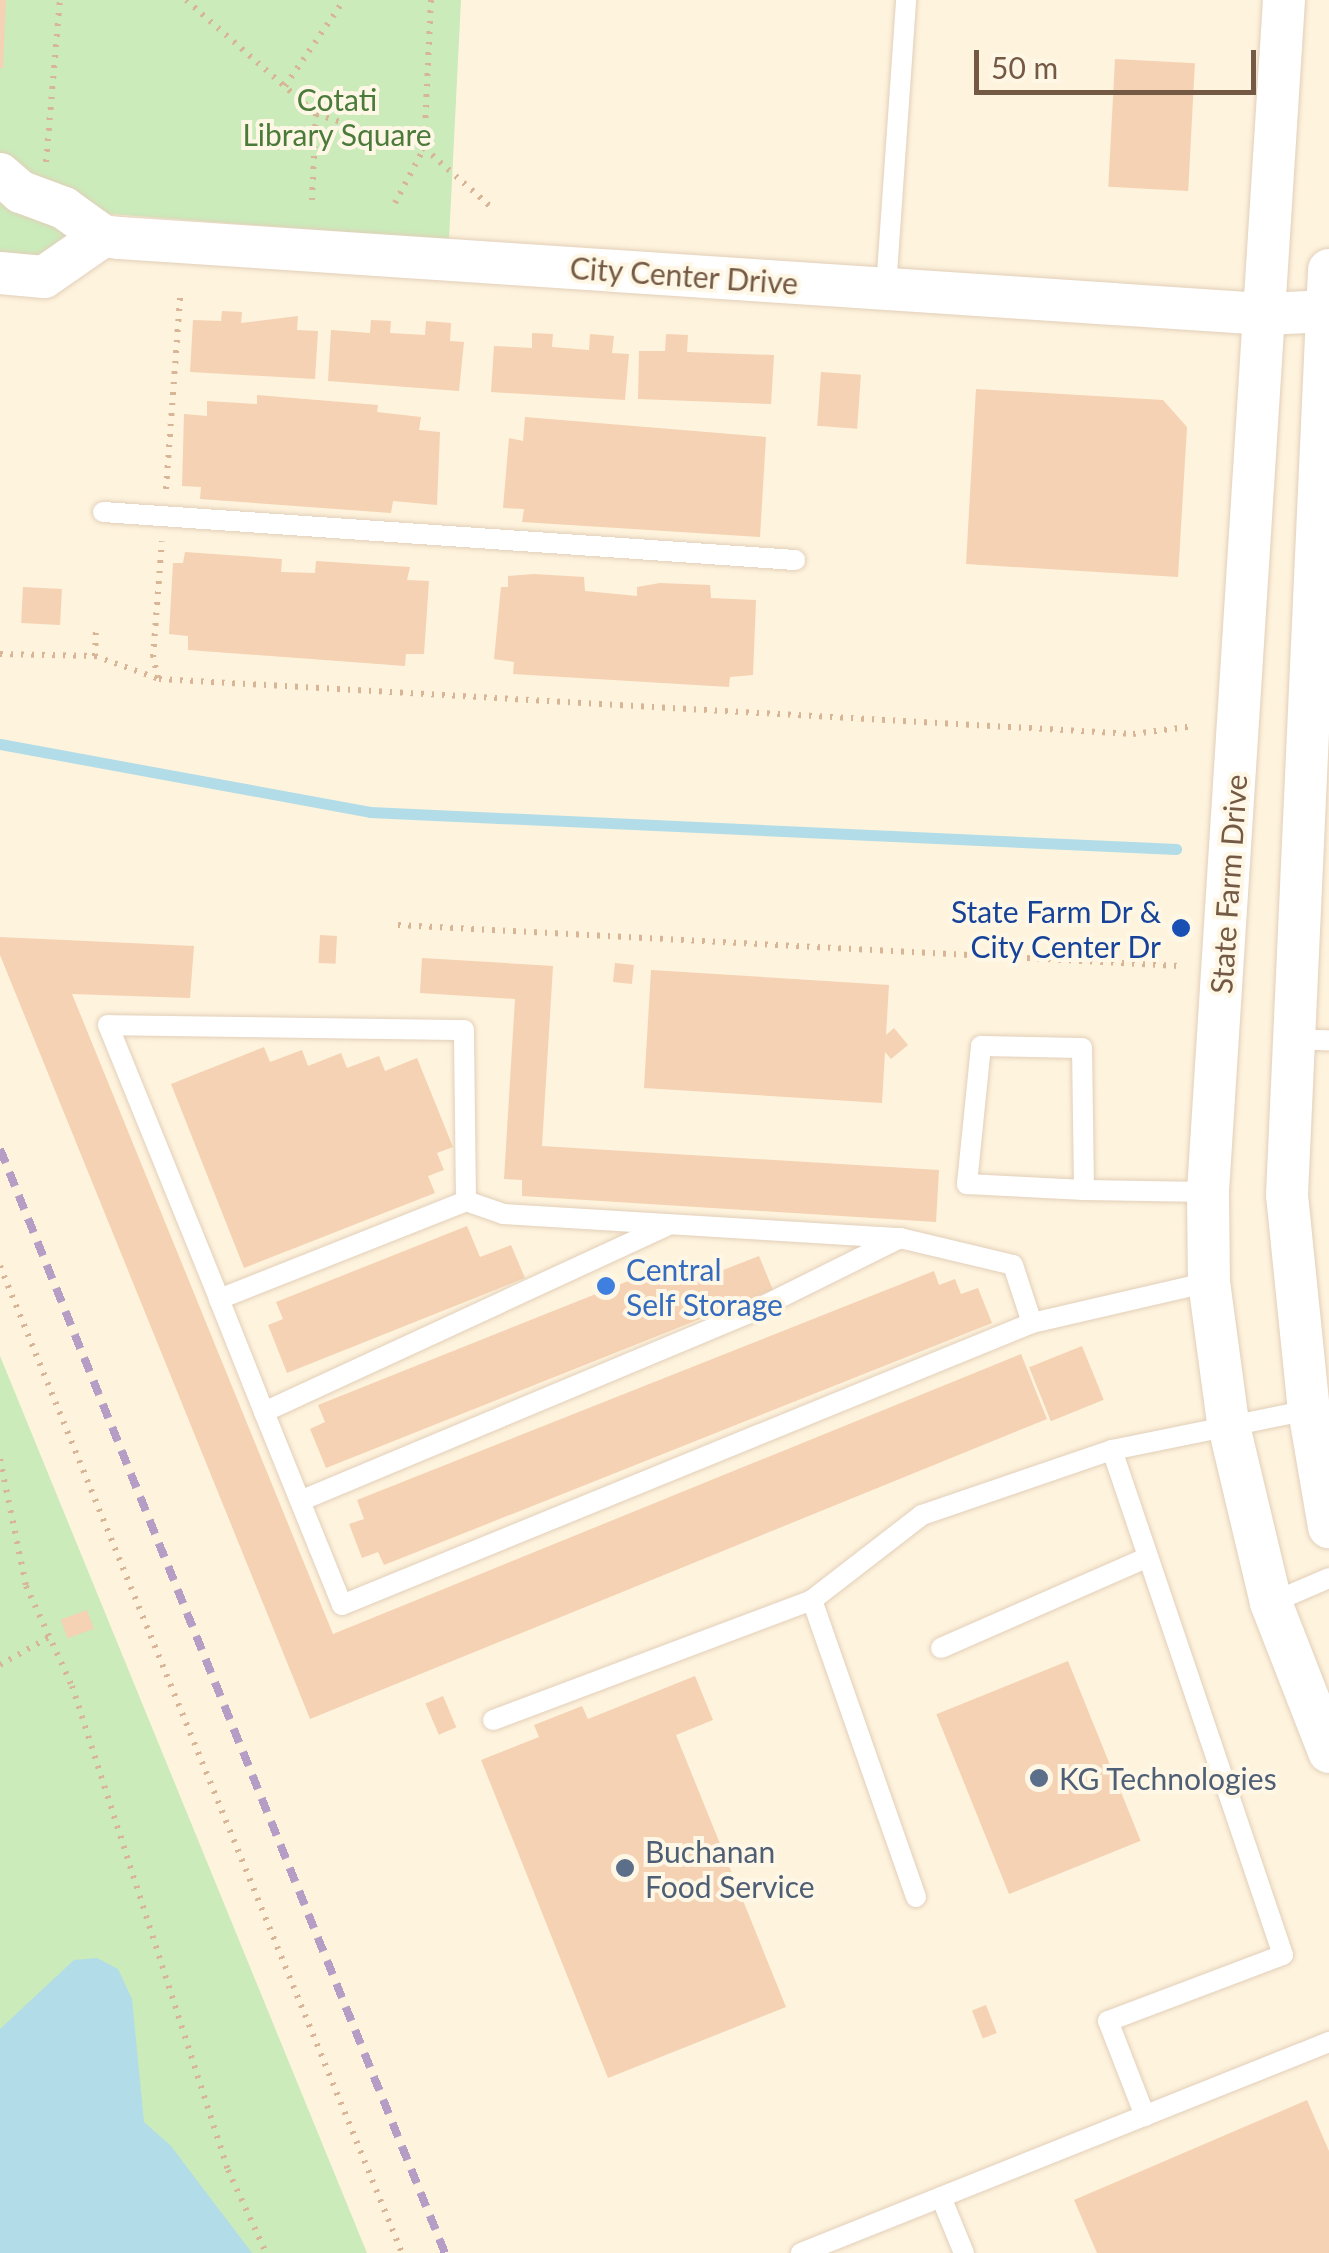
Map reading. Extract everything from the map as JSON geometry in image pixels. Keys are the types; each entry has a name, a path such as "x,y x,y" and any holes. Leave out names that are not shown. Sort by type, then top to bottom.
{"street":[{"name":"State Farm Drive","path":"1284,0 1208,1192 1209,1282 1228,1422 1271,1603 1329,1752"},
{"path":"0,174 21,192 64,208 103,236 44,277 0,273"},
{"name":"City Center Drive","path":"103,236 1265,314 1328,297"},
{"path":"1328,297 1297,896 1310,1039 1287,1195 1309,1410 1329,1527"}],"lane":[{"path":"886,288 906,0"},
{"path":"103,512 795,560"},
{"path":"466,1201 464,1030 108,1025 342,1605 1032,1324 1209,1282"},
{"path":"1084,1190 1082,1048 981,1046 968,1184 1084,1190 1208,1192"},
{"path":"219,1300 466,1201 502,1214 900,1238 1012,1264 1032,1324"},
{"path":"264,1412 669,1225"},
{"path":"300,1501 746,1314 900,1238"},
{"path":"492,1720 812,1600 922,1514 1112,1450 1228,1422 1309,1410"},
{"path":"1112,1450 1283,1955 1108,2021 1145,2116"},
{"path":"940,1648 1148,1557"},
{"path":"1271,1603 1329,1578"},
{"path":"812,1600 916,1897"},
{"path":"801,2253 1329,2042"},
{"path":"941,2197 964,2253"}],"path":[{"path":"46,168 60,0"},
{"path":"186,0 316,114 372,132 425,137"},
{"path":"284,86 344,0"},
{"path":"395,203 424,148 431,0"},
{"path":"312,200 316,114"},
{"path":"424,148 492,207"},
{"path":"95,656 96,627"},
{"path":"0,654 95,656 159,679 1133,734 1194,726"},
{"path":"398,925 1179,966"},
{"path":"0,1266 402,2253"},
{"path":"0,1459 26,1586 50,1637 168,1970 228,2170 266,2253"},
{"path":"0,1665 50,1637"}],"green space":[{"name":"Cotati Library Square","path":"0,0 461,0 449,240 97,213 61,286 0,283"},
{"path":"0,1356 367,2253 0,2253"}],"water":[{"path":"97,1958 118,1969 132,1999 144,2122 171,2146 252,2253 0,2253 0,2029 74,1960"}],"building":[{"path":"0,0 6,0 3,68 0,68"},
{"path":"1115,59 1195,63 1188,191 1108,187"},
{"path":"222,311 242,312 241,323 298,316 297,330 318,331 315,379 190,372 193,320 221,321"},
{"path":"371,320 391,321 390,333 425,335 426,321 451,323 450,341 464,342 459,391 328,381 331,330 370,333"},
{"path":"532,333 553,334 552,347 589,350 590,334 614,336 612,353 629,354 625,400 491,392 494,346 532,348"},
{"path":"666,334 688,335 687,352 774,355 771,404 638,399 639,351 665,351"},
{"path":"821,372 861,375 857,429 817,426"},
{"path":"976,389 1163,400 1187,427 1178,577 966,564"},
{"path":"257,395 378,405 377,412 421,417 419,430 440,432 437,505 393,501 391,513 200,499 201,487 182,486 184,414 207,416 207,401 257,404"},
{"path":"525,417 766,437 760,537 522,522 524,509 503,508 509,438 523,441"},
{"path":"185,552 282,559 281,572 315,573 316,561 410,567 407,580 429,581 424,654 406,654 405,666 188,650 188,636 169,634 173,563 183,563"},
{"path":"508,576 584,577 585,591 637,596 637,587 660,583 710,585 711,598 756,600 753,675 730,677 729,687 513,674 514,662 494,659 501,587 508,587"},
{"path":"23,587 62,589 60,625 21,623"},
{"path":"320,935 337,936 336,964 319,963"},
{"path":"0,937 194,946 190,998 72,994 333,1634 1021,1354 1047,1419 310,1719 0,955"},
{"path":"422,958 553,966 542,1146 939,1170 936,1222 522,1196 522,1180 504,1179 515,999 420,993"},
{"path":"615,963 634,965 632,984 613,982"},
{"path":"651,970 889,985 886,1035 894,1028 908,1045 891,1059 885,1052 882,1103 644,1088"},
{"path":"264,1047 270,1062 302,1050 308,1066 341,1053 347,1068 379,1056 385,1071 417,1058 453,1147 437,1153 444,1170 428,1176 435,1193 244,1268 171,1084"},
{"path":"467,1226 480,1257 511,1245 525,1278 287,1373 268,1325 283,1319 276,1302"},
{"path":"759,1256 773,1290 326,1468 310,1429 325,1422 318,1405 686,1258 695,1281"},
{"path":"934,1271 939,1285 955,1279 961,1294 978,1288 992,1323 384,1565 378,1552 362,1558 349,1524 364,1519 357,1500"},
{"path":"1082,1346 1104,1400 1051,1421 1029,1367"},
{"path":"87,1610 94,1629 68,1638 61,1620"},
{"name":"KG Technologies","path":"1068,1661 1141,1841 1009,1894 936,1714"},
{"name":"Buchanan Food Service","path":"695,1676 713,1720 676,1735 786,2007 608,2078 481,1760 539,1737 534,1725 582,1706 588,1719"},
{"path":"443,1696 456,1727 439,1735 426,1703"},
{"path":"986,2005 997,2033 983,2038 972,2010"},
{"path":"1307,2100 1329,2151 1329,2253 1097,2253 1074,2200"}],"waterway":[{"path":"0,744 370,812 1176,849"}],"railway":[{"path":"0,1149 445,2253"}],"place":[{"name":"State Farm Dr & City Center Dr","path":"1181,928"},
{"name":"Central Self Storage","path":"606,1286"},
{"name":"KG Technologies","path":"1039,1778"},
{"name":"Buchanan Food Service","path":"625,1868"}]}
